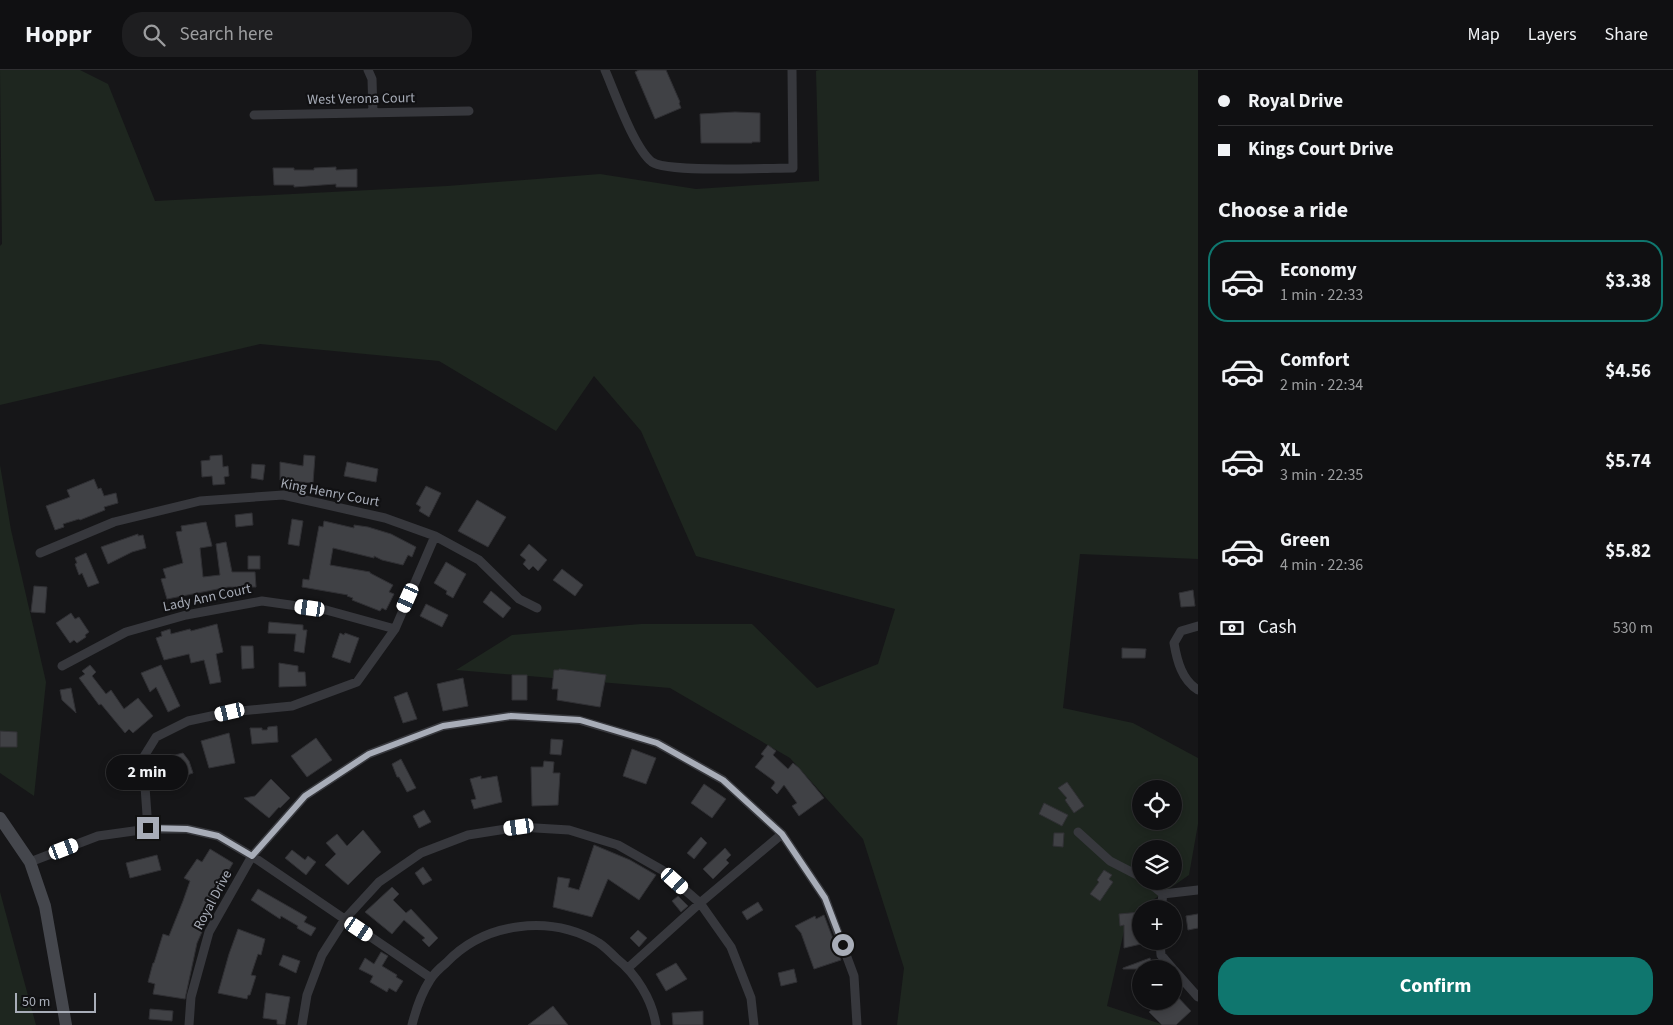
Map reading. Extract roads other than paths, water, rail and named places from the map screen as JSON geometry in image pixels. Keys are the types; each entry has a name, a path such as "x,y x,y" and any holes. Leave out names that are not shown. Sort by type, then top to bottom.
{"main road":[{"path":"0,818 30,862 45,906 66,1025"}],"street":[{"path":"368,70 372,79 373,113"},
{"path":"606,70 638,145 653,163 682,168 793,168 792,70"},
{"name":"West Verona Court","path":"254,115 469,111"},
{"name":"King Henry Court","path":"40,552 114,522 200,501 282,495 385,518 435,536 479,560 519,599 537,608"},
{"path":"148,828 143,758 156,737 188,721 230,712 292,706 356,682 395,629 435,536"},
{"name":"Lady Ann Court","path":"62,666 126,632 186,615 262,601 326,610 395,629"},
{"path":"1198,626 1181,631 1174,643 1177,662 1189,684 1198,690"},
{"name":"Royal Drive","path":"189,1025 191,997 209,932 252,856 305,796 369,754 443,726 511,716 580,720 657,743 723,780 782,834 825,898 854,976 858,1025"},
{"path":"302,1025 307,995 322,955 344,919 379,882 421,854 468,835 519,827 569,830 618,845 662,870 700,903 731,948 751,998 754,1025"},
{"path":"30,862 98,836 148,828 187,829 218,836 252,856 431,978"},
{"path":"1078,832 1110,861 1132,872"},
{"path":"628,968 700,903 782,834"},
{"path":"1158,890 1163,894 1198,890"},
{"path":"1162,900 1163,894"},
{"path":"412,1025 416,1006 431,978 457,951 490,933 527,925 565,929 599,943 628,968 644,991 656,1025"},
{"path":"1182,979 1198,996"}]}
